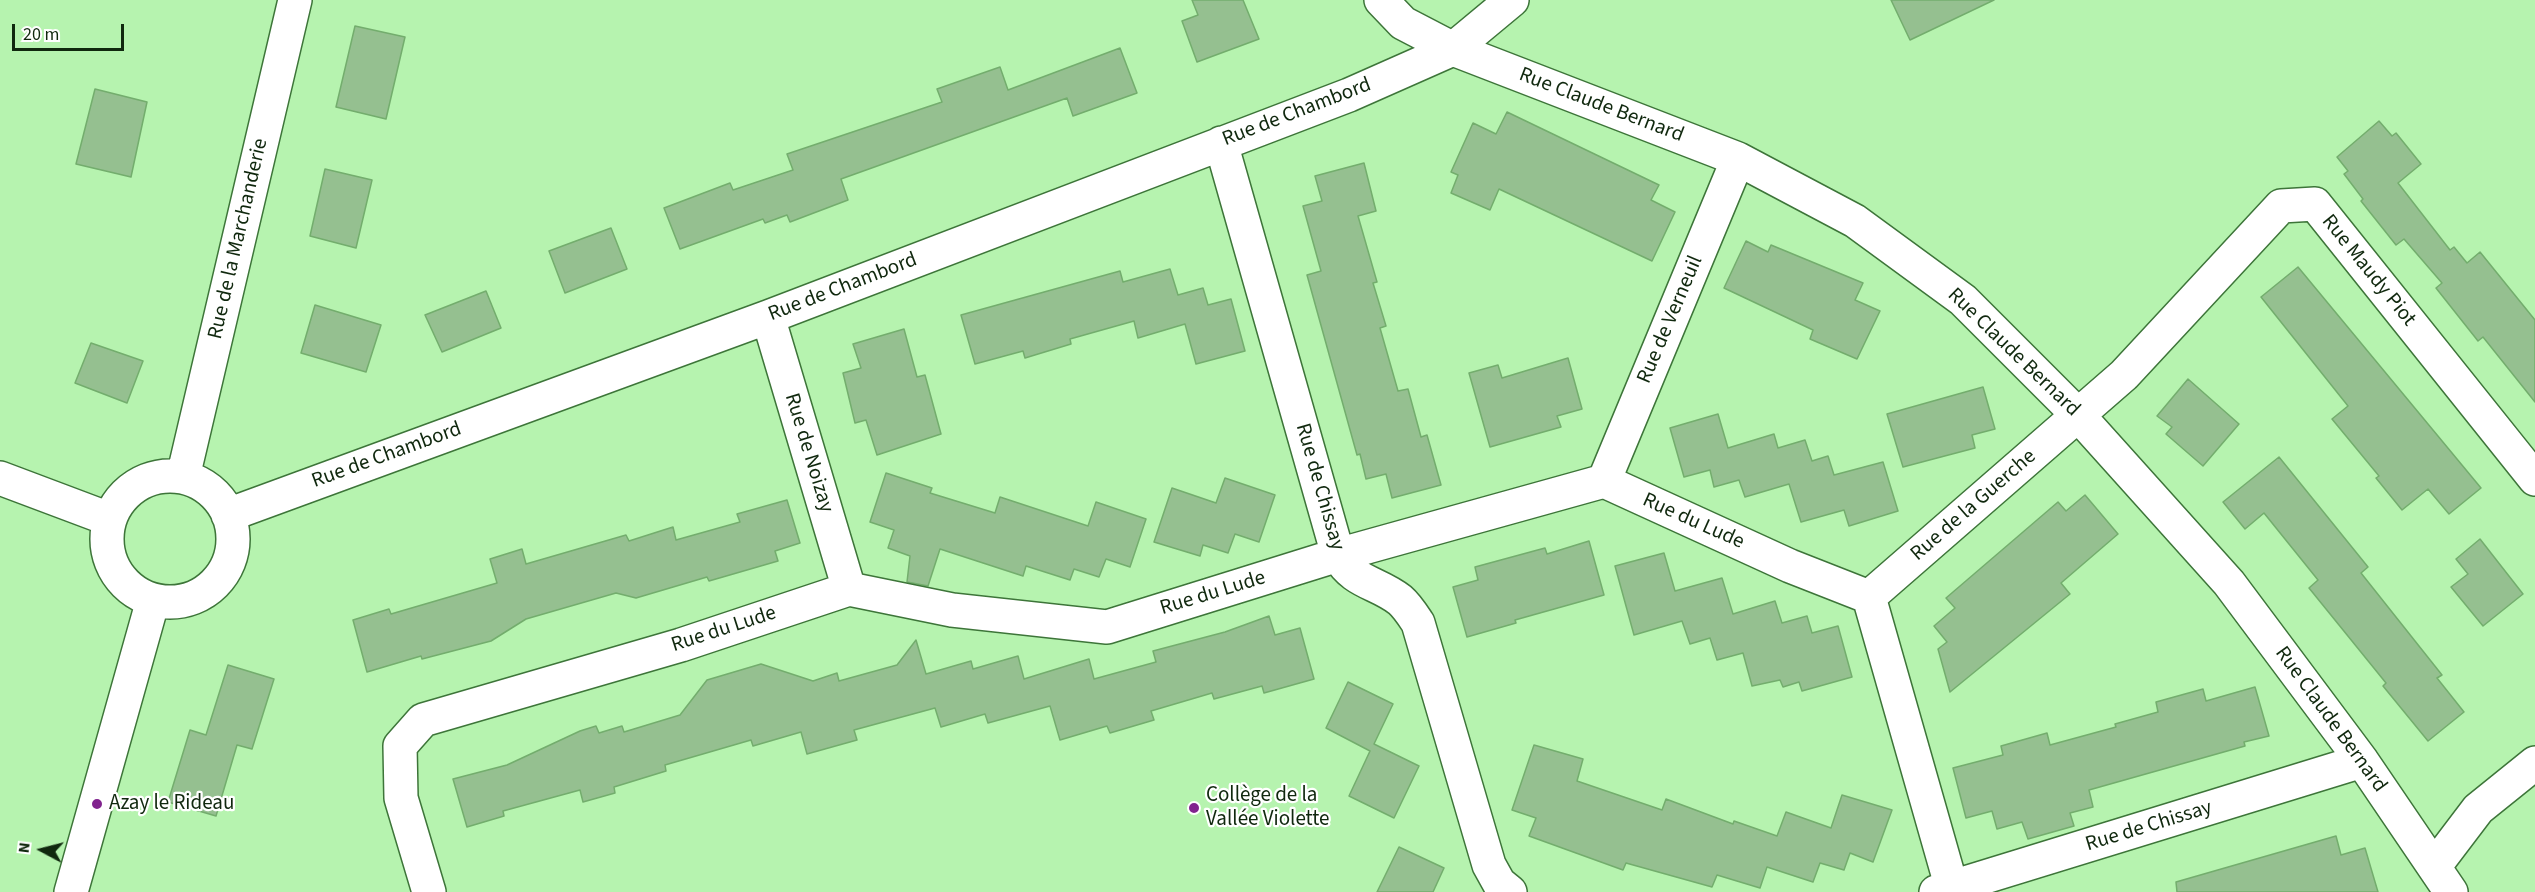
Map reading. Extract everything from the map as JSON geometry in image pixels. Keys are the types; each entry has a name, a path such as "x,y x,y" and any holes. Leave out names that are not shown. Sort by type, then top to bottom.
{"street":[{"name":"Rue de la Marchanderie","path":"183,477 295,0"},
{"name":"Rue Claude Bernard","path":"1381,0 1403,23 1453,50 1738,159 1855,221 1964,300 2078,415 2229,584 2362,761 2442,879"},
{"name":"Rue de Chambord","path":"228,514 768,317 1349,95 1453,50 1512,0"},
{"name":"Rue de Chissay","path":"1221,142 1338,555 1345,567 1355,576 1398,599 1418,623 1489,866 1499,883 1510,892"},
{"name":"Rue de Verneuil","path":"1604,481 1738,159"},
{"name":"Rue Maudy Piot","path":"2078,415 2124,375 2281,206 2315,204 2535,479"},
{"name":"Rue de Noizay","path":"768,317 849,589"},
{"name":"Rue de la Guerche","path":"1869,597 2078,415"},
{"path":"160,477 183,477 210,490 228,514 232,531 232,549 227,566 217,581 203,592 187,600 170,602 153,600 134,591 119,578 110,560 106,540 110,519 121,499 138,484 160,477"},
{"path":"0,478 110,519"},
{"name":"Rue du Lude","path":"429,892 401,798 400,746 423,720 681,645 849,589 952,610 1107,627 1338,555 1604,481 1790,566 1869,597"},
{"path":"1869,597 1947,891"},
{"path":"71,892 153,600"},
{"name":"Rue de Chissay","path":"1947,891 2362,761"},
{"path":"2442,879 2478,809 2535,763"}],"building":[{"path":"1192,0 1243,0 1259,39 1197,62 1182,21 1198,15"},
{"path":"1891,0 1994,0 1910,40"},
{"path":"355,26 405,37 386,119 336,107"},
{"path":"1120,48 1137,93 1073,116 1067,98 841,179 848,200 790,222 787,215 765,223 763,219 680,249 664,208 730,183 733,190 793,170 787,154 942,102 937,89 1000,67 1008,90"},
{"path":"95,89 147,102 131,177 76,164"},
{"path":"1507,112 1659,185 1651,200 1675,212 1652,261 1499,189 1490,210 1451,193 1458,175 1451,172 1473,123 1496,134"},
{"path":"2379,121 2392,136 2396,133 2421,164 2398,183 2450,250 2454,247 2467,263 2480,252 2535,320 2535,402 2483,337 2478,341 2436,288 2442,283 2404,239 2396,245 2361,201 2363,199 2344,174 2348,171 2337,157"},
{"path":"1364,163 1376,211 1358,216 1377,282 1373,283 1386,326 1380,328 1398,391 1408,389 1421,437 1427,435 1441,485 1392,498 1386,474 1366,479 1360,454 1357,455 1307,275 1321,271 1303,206 1322,201 1315,176"},
{"path":"325,169 372,180 356,248 310,236"},
{"path":"611,228 627,269 565,293 549,251"},
{"path":"1746,241 1768,252 1771,245 1863,283 1855,300 1880,311 1857,359 1810,339 1813,330 1724,288"},
{"path":"2298,267 2481,488 2449,514 2428,489 2402,510 2376,478 2379,476 2332,419 2348,406 2261,297"},
{"path":"1170,269 1178,295 1203,288 1208,305 1231,299 1245,351 1196,364 1185,324 1138,338 1134,321 1070,339 1071,344 1025,358 1023,351 975,364 961,315 1120,271 1123,282"},
{"path":"486,291 501,328 442,352 425,315"},
{"path":"315,305 381,325 366,372 301,353"},
{"path":"904,329 917,377 925,375 941,434 877,455 866,420 855,423 843,373 861,368 853,344"},
{"path":"91,343 143,361 127,403 75,383"},
{"path":"1568,358 1582,409 1557,416 1561,427 1490,447 1469,373 1498,365 1502,378"},
{"path":"2188,379 2239,424 2203,466 2166,434 2172,427 2157,416"},
{"path":"1983,387 1995,429 1972,435 1975,448 1903,467 1887,414"},
{"path":"1718,414 1728,448 1774,434 1778,448 1805,440 1812,461 1828,456 1834,475 1883,462 1898,511 1849,526 1844,510 1801,522 1789,484 1745,497 1739,480 1714,487 1710,470 1684,477 1670,428"},
{"path":"2279,457 2368,567 2361,573 2442,675 2437,678 2464,712 2428,741 2383,686 2386,683 2309,588 2318,580 2264,513 2245,529 2223,502"},
{"path":"886,473 932,488 930,493 995,513 1000,497 1088,526 1096,502 1146,519 1130,567 1106,559 1099,577 1074,569 1070,580 1026,566 1023,576 940,549 928,586 907,582 910,556 888,548 894,530 870,522"},
{"path":"1225,478 1275,495 1259,542 1235,534 1228,553 1203,545 1200,556 1154,542 1172,488 1216,503"},
{"path":"2085,495 2118,534 2061,583 2070,594 1950,692 1938,649 1947,642 1934,626 1955,608 1946,598 2058,502 2066,511"},
{"path":"787,500 800,543 775,551 778,561 709,581 707,577 636,598 616,593 526,619 491,641 422,659 421,656 367,672 353,620 389,609 391,614 497,583 490,559 522,549 526,564 626,535 629,541 673,527 676,540 740,522 737,514"},
{"path":"2480,539 2523,594 2483,626 2451,587 2468,574 2456,559"},
{"path":"1589,541 1604,595 1515,620 1516,623 1467,637 1453,587 1478,580 1475,567 1545,548 1547,554"},
{"path":"1664,553 1675,591 1722,578 1733,614 1775,601 1782,623 1807,616 1812,633 1838,626 1852,677 1802,691 1799,682 1783,687 1780,680 1752,686 1743,653 1717,660 1710,638 1690,644 1682,621 1634,635 1615,566"},
{"path":"1269,616 1275,635 1300,628 1314,679 1264,693 1262,686 1214,699 1212,693 1151,711 1154,720 1110,733 1107,726 1060,740 1050,706 988,723 985,714 941,727 935,708 854,730 857,740 807,754 801,732 753,746 751,740 665,765 666,771 614,787 615,793 583,802 580,790 503,811 504,816 467,827 453,779 507,765 580,731 596,726 599,733 622,726 624,732 680,715 707,680 761,664 813,681 837,673 839,681 897,665 916,640 926,674 971,661 973,669 1018,656 1024,679 1089,659 1094,679 1156,662 1153,651 1225,632"},
{"path":"228,665 274,679 252,749 237,745 216,816 168,802 190,730 206,735"},
{"path":"1348,682 1393,704 1374,744 1419,766 1394,818 1349,796 1370,751 1326,728"},
{"path":"2255,687 2269,736 2244,742 2245,746 2089,790 2093,807 2070,813 2074,826 2028,839 2022,822 1997,829 1992,811 1966,818 1953,768 2003,755 2001,746 2047,733 2050,745 2116,727 2115,724 2158,712 2156,702 2203,689 2206,701"},
{"path":"1534,745 1583,759 1577,781 1662,810 1666,799 1733,824 1734,821 1777,836 1786,812 1831,828 1842,795 1892,810 1873,862 1850,853 1844,870 1820,863 1813,882 1767,867 1760,888 1717,875 1712,887 1626,863 1623,870 1529,836 1536,818 1512,810"},
{"path":"2336,836 2341,855 2365,848 2378,892 2177,892 2176,882"},
{"path":"1399,847 1444,868 1433,892 1377,892"}],"place":[{"name":"Azay le Rideau","path":"97,804"},
{"name":"Collège de la Vallée Violette","path":"1194,808"}]}
